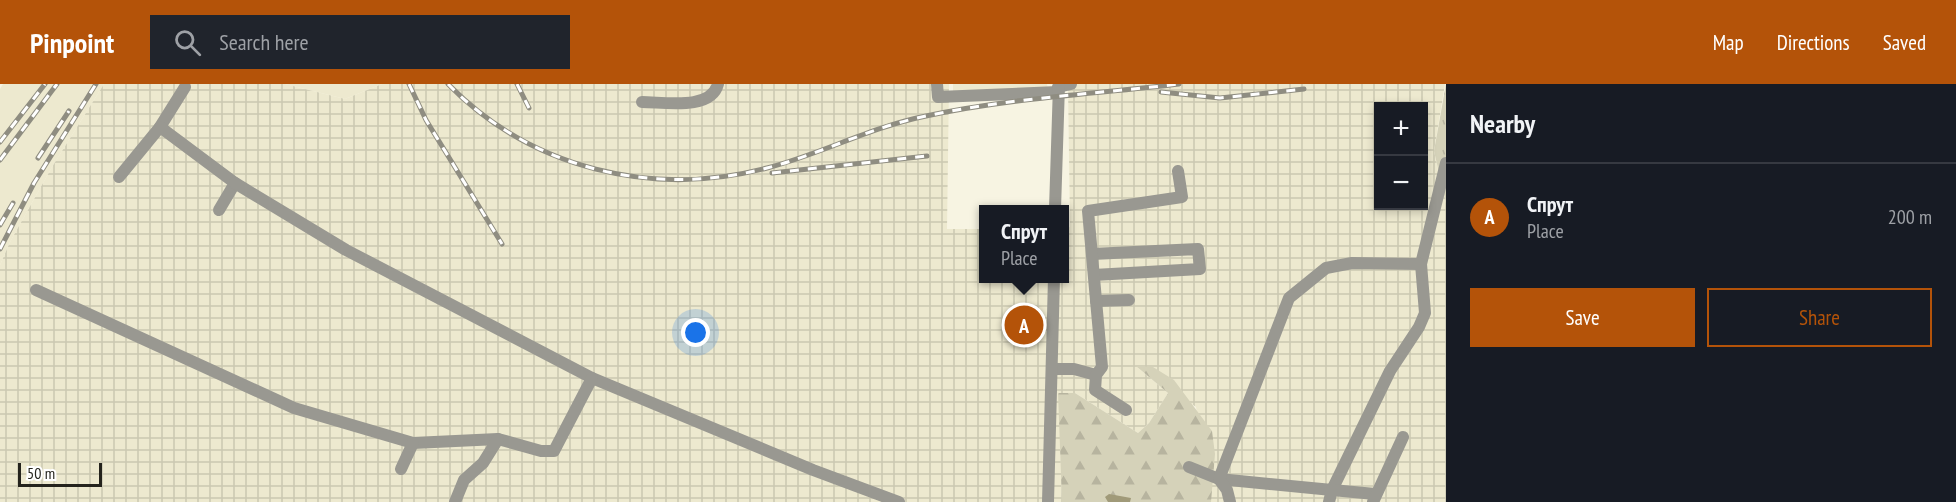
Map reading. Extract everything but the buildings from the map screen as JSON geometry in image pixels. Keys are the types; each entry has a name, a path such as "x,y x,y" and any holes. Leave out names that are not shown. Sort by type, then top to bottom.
{"street":[{"path":"642,102 698,102 711,97 718,84"},
{"path":"937,84 938,98 1058,88 1071,84"},
{"path":"119,177 160,127 185,87"},
{"path":"1055,205 1058,88"},
{"path":"160,127 236,183 346,250 592,378 813,470 899,502"},
{"path":"1330,496 1385,380 1425,313 1421,264 1446,163"},
{"path":"1126,410 1095,390 1096,375 1102,367 1088,210 1182,197 1178,171"},
{"path":"219,210 236,183"},
{"path":"1092,254 1198,249 1200,269 1094,275"},
{"path":"1219,479 1289,298 1326,268 1352,264 1421,264"},
{"path":"1048,502 1054,283"},
{"path":"36,290 294,408 413,444 498,438 541,451 554,451 592,378"},
{"path":"1096,301 1129,300"},
{"path":"1052,369 1074,369 1096,375"},
{"path":"1189,467 1219,479 1330,496 1374,498 1403,437"},
{"path":"455,502 464,480 483,463 498,438"},
{"path":"401,469 413,444"},
{"path":"1219,479 1227,490 1230,502"}],"shaded area":[{"path":"3,84 104,84 52,167 10,242 0,265 0,89"},
{"path":"104,84 285,84 345,99 382,84 949,84 947,229 979,229 979,283 1069,283 1068,84 1445,84 1434,151 1446,203 1446,502 1211,502 1196,407 1137,367 1168,393 1149,423 1138,433 1075,393 1059,393 1062,502 0,502 0,265 10,242 52,167"},
{"path":"285,84 382,84 345,99"},
{"path":"953,84 1047,84 1048,91 953,95"},
{"path":"1109,494 1131,498 1130,502 1108,502 1105,497"}],"green space":[{"path":"1446,84 1446,203 1434,151"},
{"path":"1136,366 1153,367 1174,380 1212,431 1215,454 1211,502 1130,502 1130,498 1108,500 1108,502 1062,502 1058,393 1075,393 1138,433 1149,423 1168,393"}],"railway":[{"path":"0,142 45,84"},
{"path":"0,160 57,84"},
{"path":"0,249 34,183 96,84"},
{"path":"409,84 426,120 502,244"},
{"path":"448,84 481,113 517,137 555,156 596,169 638,177 681,179 724,176 767,168 886,127 957,110 1179,84"},
{"path":"517,84 529,108"},
{"path":"1161,92 1220,98 1304,89"},
{"path":"38,158 69,111"},
{"path":"772,173 927,156"},
{"path":"0,225 13,203"}],"place":[{"name":"Спрут","path":"1024,325"}]}
